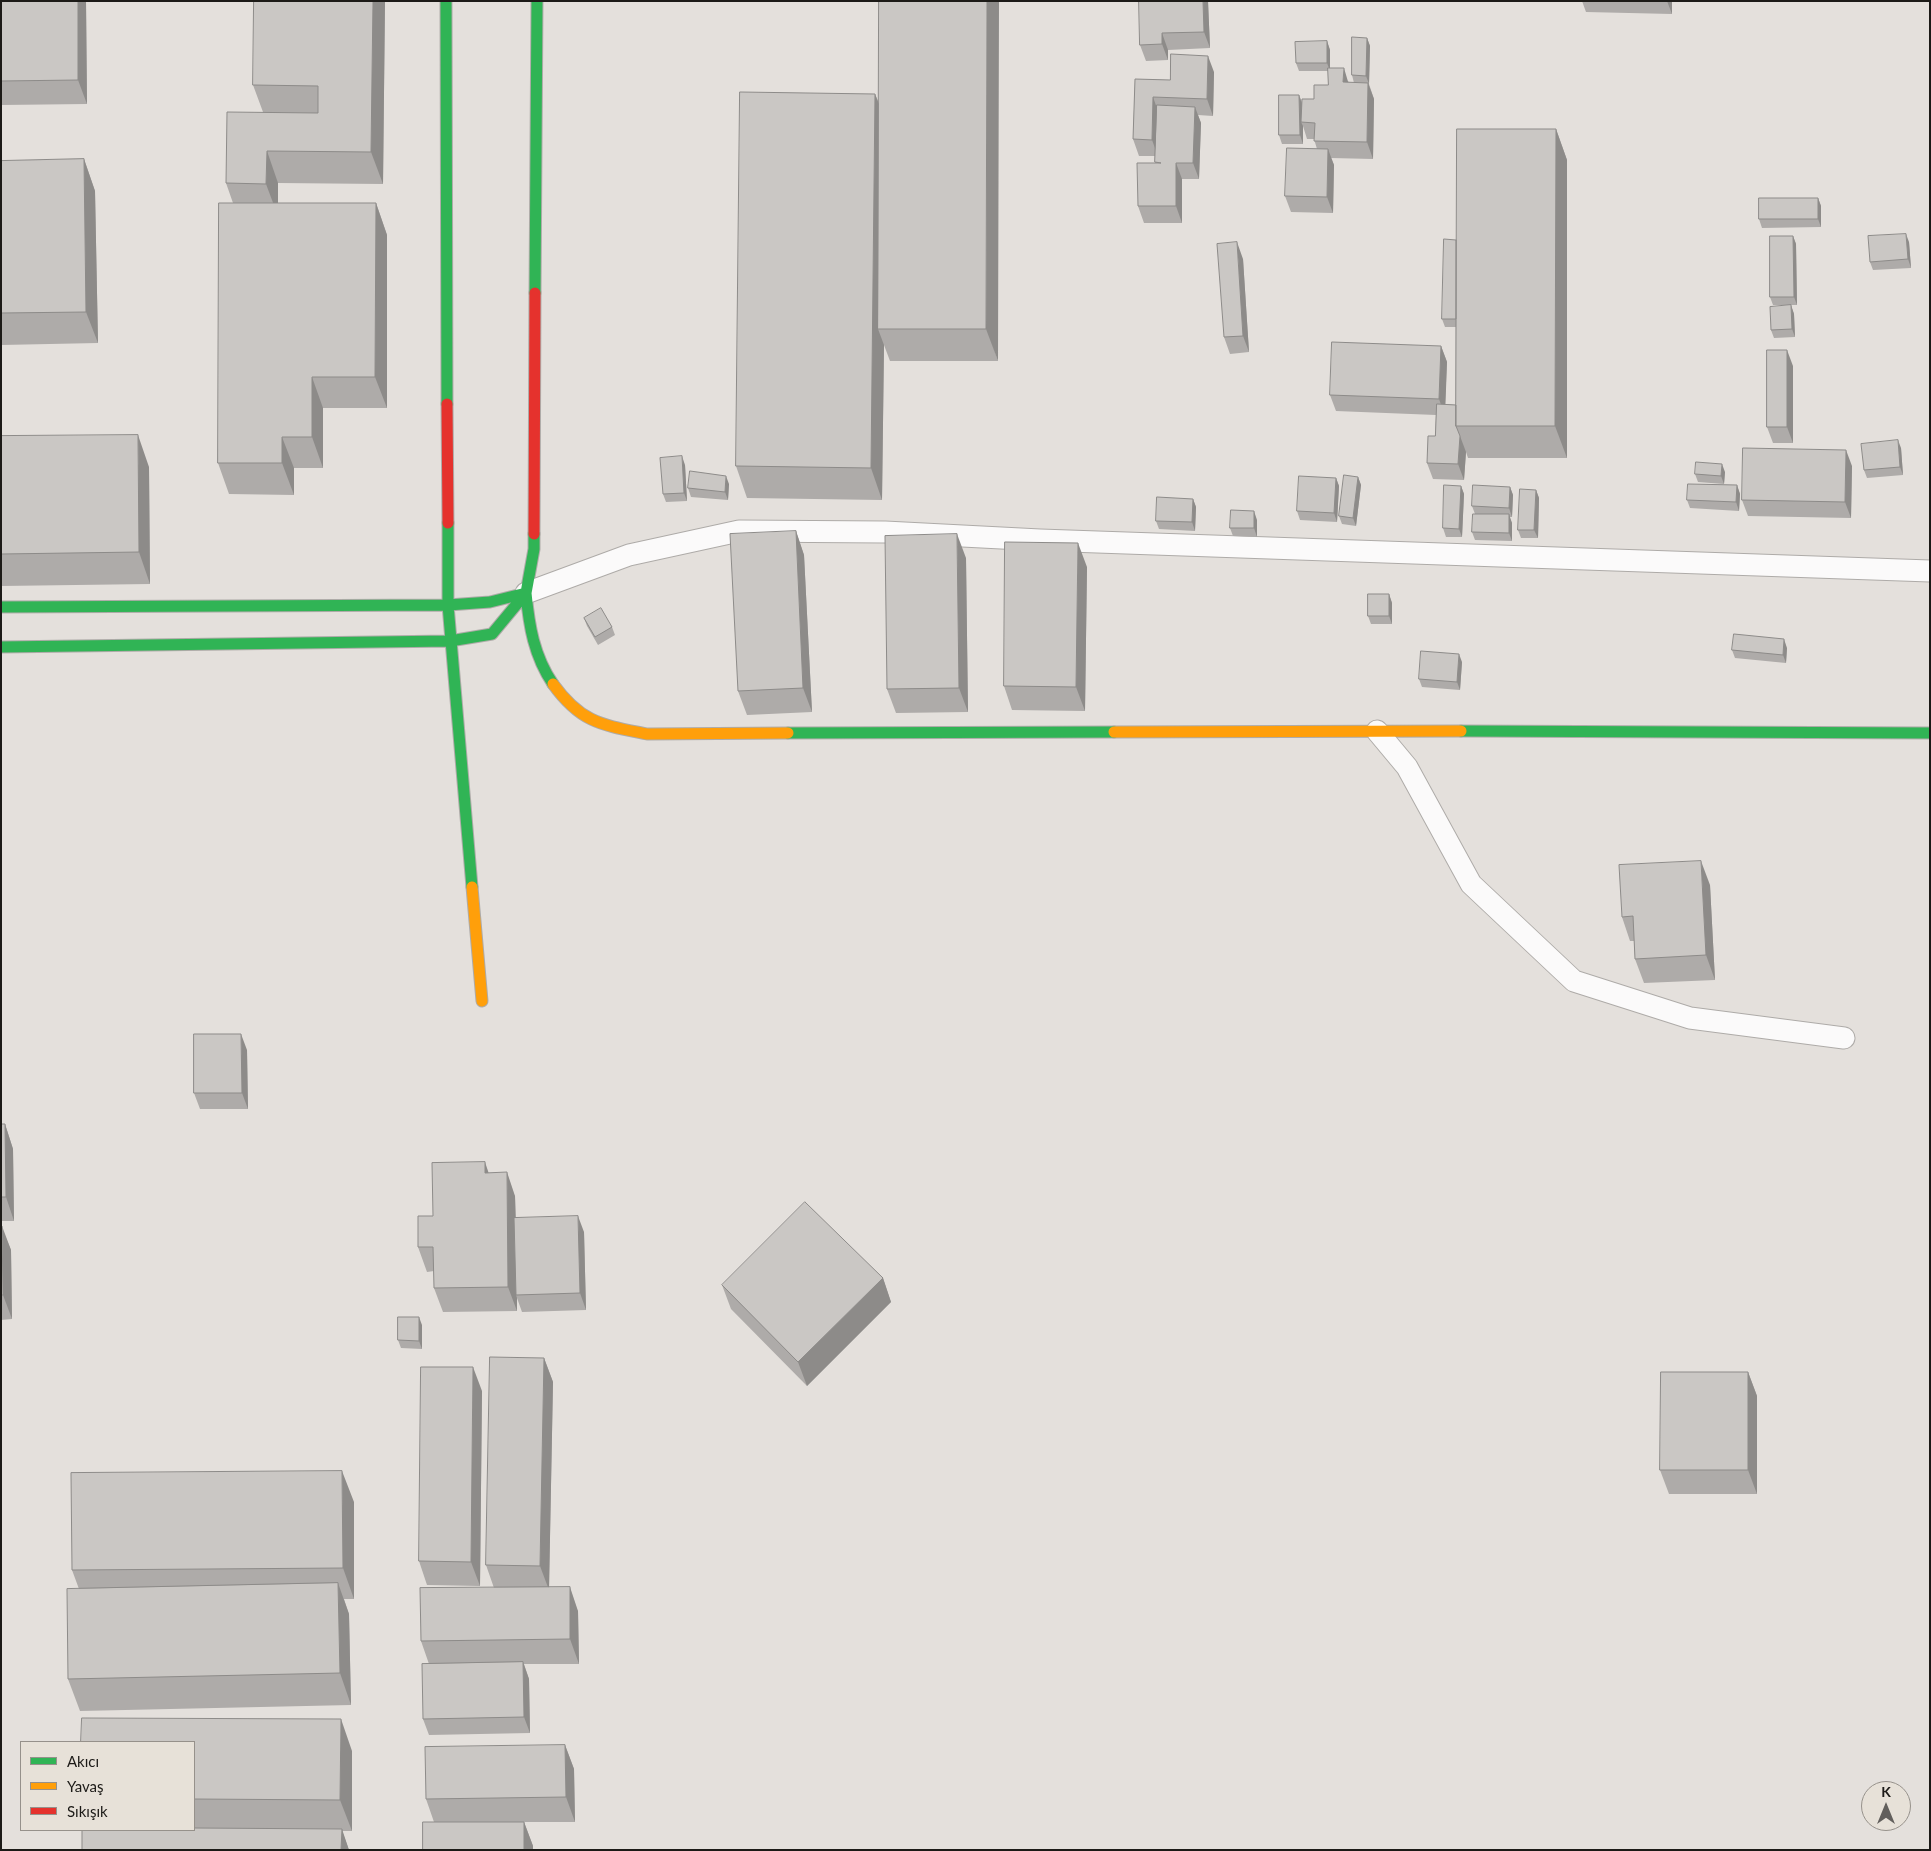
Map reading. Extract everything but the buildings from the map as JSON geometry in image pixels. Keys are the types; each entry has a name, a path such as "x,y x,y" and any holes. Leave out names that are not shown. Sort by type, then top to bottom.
{"street":[{"path":"446,1 448,604 482,1001"},
{"path":"537,1 534,549 526,593 530,637 540,664 558,692 580,714 608,726 647,734 1377,730 1930,733"},
{"path":"1,607 448,604 490,602 526,593"},
{"path":"1,647 450,642 492,634 526,593"}],"lane":[{"path":"526,593 628,555 739,531 885,532 1070,541 1930,571"},
{"path":"1377,730 1407,767 1471,884 1574,981 1690,1018 1844,1038"}],"traffic: fast":[{"path":"446,1 447,404"},
{"path":"535,293 537,1"},
{"path":"448,523 448,605 472,887"},
{"path":"1,647 450,641 492,634 526,593 534,549 534,534"},
{"path":"1,607 448,605 490,602 526,593 537,652 553,684"},
{"path":"1461,731 1930,733"},
{"path":"788,733 1114,732"}],"traffic: slow":[{"path":"553,684 563,697 583,715 605,725 631,731 647,734 788,733"},
{"path":"1114,732 1461,731"},
{"path":"472,887 482,1001"}],"traffic: jam":[{"path":"534,534 535,293"},
{"path":"447,404 448,523"}]}
